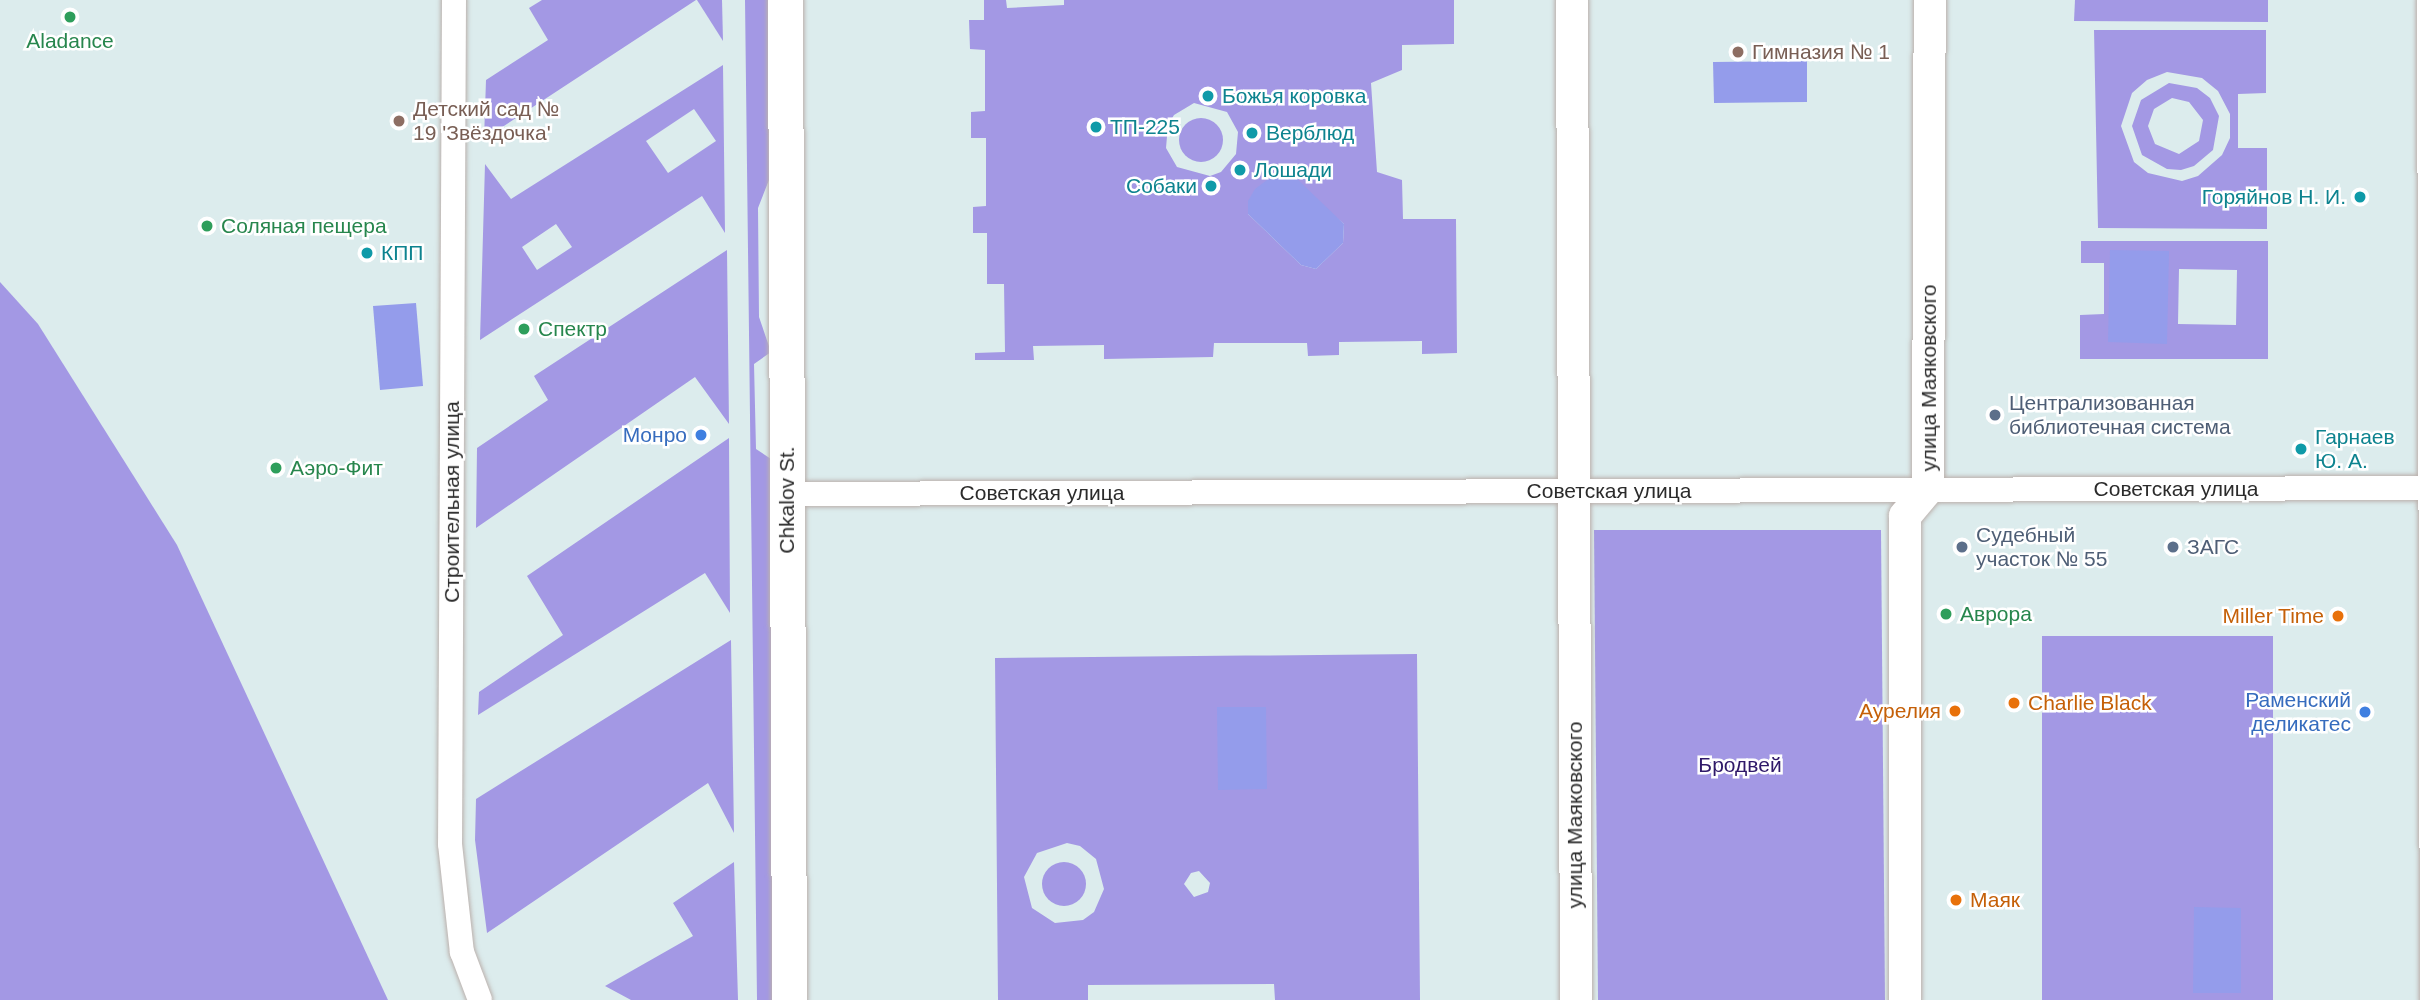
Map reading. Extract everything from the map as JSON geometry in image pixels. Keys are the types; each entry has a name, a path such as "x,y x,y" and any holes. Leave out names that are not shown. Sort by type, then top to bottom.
{"main road":[{"name":"Chkalov St.","path":"785,0 789,1000"}],"street":[{"name":"Строительная улица","path":"454,0 450,844 462,952 480,1000"},
{"name":"улица Маяковского","path":"1572,0 1576,1000"},
{"name":"улица Маяковского","path":"1905,1000 1905,516 1928,489 1930,0"},
{"path":"2429,0 2432,1000"},
{"name":"Советская улица","path":"787,494 2431,488"}],"green space":[{"path":"542,0 696,0 484,139 486,80 548,40 529,8"},
{"path":"697,0 722,0 723,41"},
{"path":"745,0 768,0 769,180 758,208 759,317 771,352 754,364 756,449 771,459 775,1000 757,1000"},
{"path":"984,0 1006,0 1007,8 1064,5 1064,0 1454,0 1454,44 1402,45 1402,70 1371,83 1377,172 1402,180 1403,219 1456,219 1457,353 1422,354 1422,341 1339,342 1339,355 1308,356 1307,343 1214,343 1213,357 1104,359 1104,345 1033,346 1034,360 975,360 975,353 1005,352 1004,284 987,284 987,233 973,233 973,207 986,206 986,138 971,138 971,112 985,111 985,50 970,49 969,20 984,20","holes":["1194,103 1227,112 1238,132 1236,154 1221,172 1210,176 1177,167 1166,148 1168,125 1174,115","1248,214 1337,218 1344,224 1343,243 1316,269 1301,265"]},
{"path":"2075,0 2268,0 2268,22 2074,21"},
{"path":"2094,30 2266,30 2266,93 2238,94 2238,148 2267,148 2267,229 2098,228","holes":["2167,72 2202,78 2218,91 2230,114 2230,138 2222,155 2198,176 2182,181 2148,173 2134,162 2121,126 2132,93 2147,80"]},
{"path":"723,65 725,233 702,196 480,340 485,164 511,199","holes":["694,109 716,141 668,173 646,141","556,224 572,247 537,270 522,247"]},
{"path":"2169,83 2197,88 2210,98 2219,116 2213,150 2194,166 2181,170 2167,169 2142,155 2132,126 2141,100","holes":["2172,98 2189,102 2203,120 2199,141 2179,154 2155,144 2148,126 2154,109"]},
{"path":"1201,118 1216,125 1223,140 1216,155 1201,162 1186,155 1179,140 1186,125"},
{"path":"2081,241 2268,241 2268,359 2080,359 2080,315 2104,314 2104,263 2081,263","holes":["2179,269 2237,270 2236,325 2178,324"]},
{"path":"727,250 729,424 695,377 476,528 477,448 548,400 534,376"},
{"path":"0,282 38,324 177,545 388,1000 0,1000"},
{"path":"729,438 730,613 705,573 478,715 479,692 563,635 527,576"},
{"name":"Бродвей","path":"1594,530 1881,530 1885,1000 1598,1000"},
{"path":"2042,636 2273,636 2273,1000 2042,1000"},
{"path":"731,640 734,833 708,783 487,933 475,840 476,799"},
{"path":"1417,654 1420,1000 1275,1000 1274,984 1088,985 1088,1000 998,1000 995,658","holes":["1067,843 1080,846 1096,859 1104,889 1094,912 1083,920 1055,923 1032,908 1024,877 1037,853","1199,871 1210,883 1208,892 1194,897 1184,884 1191,873"]},
{"path":"734,862 738,1000 631,1000 605,986 693,936 673,903"},
{"path":"1064,862 1080,868 1086,884 1080,900 1064,906 1048,900 1042,884 1048,868"}],"shaded area":[{"path":"1807,61 1807,102 1714,103 1713,62"},
{"path":"1279,171 1293,175 1344,224 1343,243 1316,269 1301,265 1248,214 1248,201 1255,189"},
{"path":"2110,250 2169,251 2167,344 2108,342"},
{"path":"416,303 423,386 380,390 373,306"},
{"path":"1217,707 1266,707 1267,789 1218,790"},
{"path":"2194,907 2241,908 2241,993 2193,993"}],"place":[{"name":"Aladance","path":"70,17"},
{"name":"Гимназия № 1","path":"1738,52"},
{"name":"Божья коровка","path":"1208,96"},
{"name":"Детский сад № 19 'Звёздочка'","path":"399,121"},
{"name":"ТП-225","path":"1096,127"},
{"name":"Верблюд","path":"1252,133"},
{"name":"Лошади","path":"1240,170"},
{"name":"Собаки","path":"1211,186"},
{"name":"Горяйнов Н. И.","path":"2360,197"},
{"name":"Соляная пещера","path":"207,226"},
{"name":"КПП","path":"367,253"},
{"name":"Спектр","path":"524,329"},
{"name":"Централизованная библиотечная система","path":"1995,415"},
{"name":"Монро","path":"701,435"},
{"name":"Гарнаев Ю. А.","path":"2301,449"},
{"name":"Аэро-Фит","path":"276,468"},
{"name":"Судебный участок № 55","path":"1962,547"},
{"name":"ЗАГС","path":"2173,547"},
{"name":"Аврора","path":"1946,614"},
{"name":"Miller Time","path":"2338,616"},
{"name":"Charlie Black","path":"2014,703"},
{"name":"Аурелия","path":"1955,711"},
{"name":"Раменский деликатес","path":"2365,712"},
{"name":"Маяк","path":"1956,900"}]}
